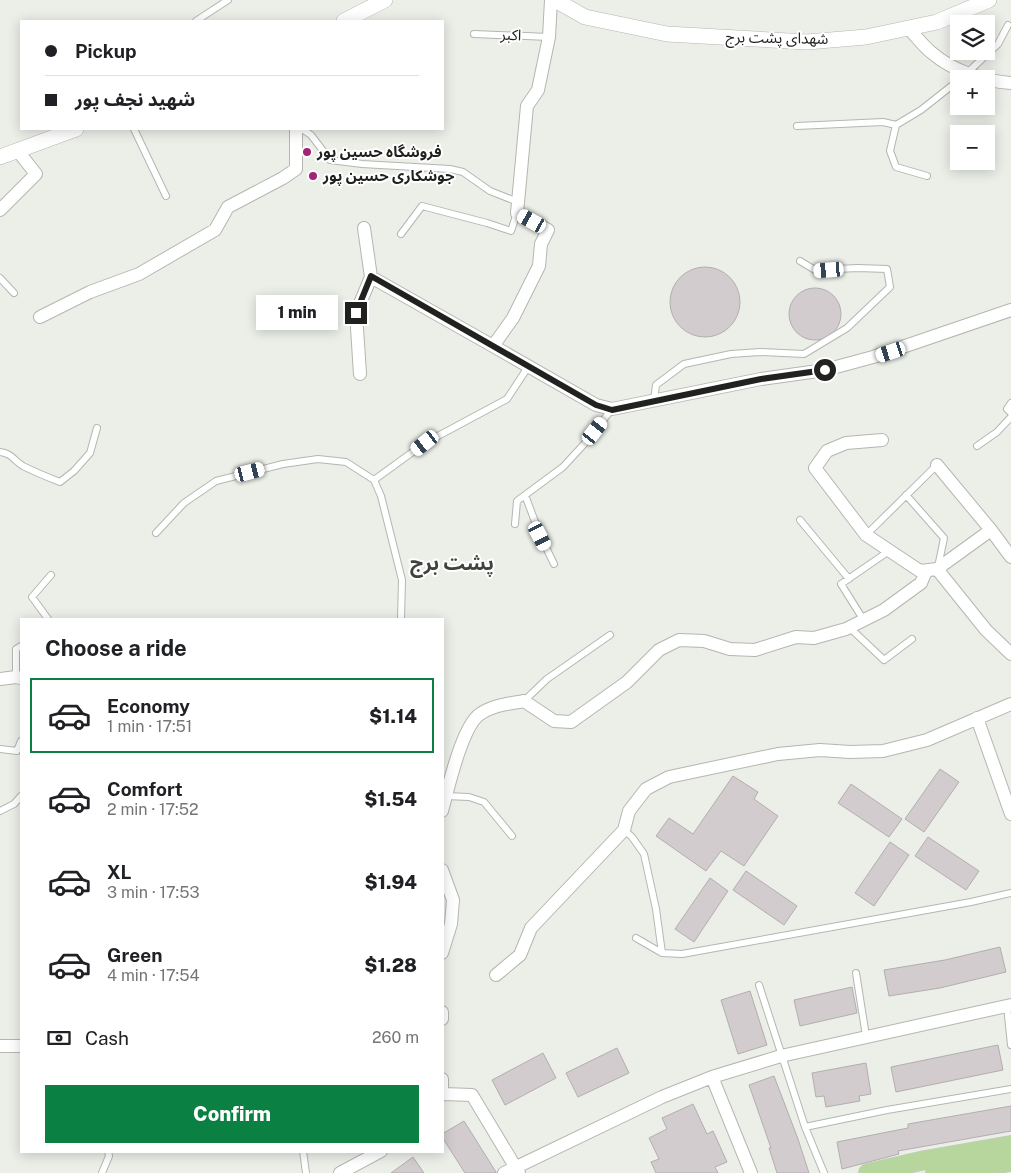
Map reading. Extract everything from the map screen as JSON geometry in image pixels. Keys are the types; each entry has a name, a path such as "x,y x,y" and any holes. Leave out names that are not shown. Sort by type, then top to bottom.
{"main road":[{"path":"868,1173 925,1160 1011,1145"},
{"path":"935,1173 1011,1162"}],"street":[{"path":"346,20 385,0"},
{"name":"شهدای پشت برج","path":"556,2 585,17 667,34 807,42 866,37 937,22 989,0"},
{"path":"492,346 513,318 539,266 541,244 548,230 517,208 527,106 538,90 550,17 556,2"},
{"path":"908,28 931,53 954,70"},
{"path":"995,81 1011,83"},
{"path":"0,157 73,130"},
{"path":"40,317 90,292 139,274 216,230 228,207 284,178 296,169 296,130"},
{"path":"0,210 36,174 17,150"},
{"path":"360,374 356,313 371,276 364,228"},
{"path":"371,276 596,405 612,410 761,379 825,370 882,354 1011,310"},
{"path":"882,440 846,443 827,450 815,468 866,535 920,571 932,570"},
{"path":"936,464 991,530 1011,558"},
{"path":"444,793 463,739 478,715 498,705 524,701 554,721 571,722 627,682 660,650 679,640 704,641 730,649 755,650 796,637 814,638 849,628 863,619 884,610 921,583 932,570 991,530"},
{"path":"932,570 986,630 1011,654"},
{"path":"0,679 19,677"},
{"path":"496,975 520,955 531,928 624,830 629,811 646,789 669,777 778,754 820,750 850,752 883,751 927,740 1011,704"},
{"path":"977,718 1011,814"},
{"path":"444,876 452,900 452,924 444,947"},
{"path":"444,1095 472,1095 513,1171 662,1097 712,1077 781,1056 1009,1005"},
{"path":"0,1046 20,1046"},
{"path":"712,1077 752,1173"},
{"path":"340,1173 377,1153"}],"lane":[{"path":"198,20 228,0"},
{"path":"970,70 998,44 1008,25"},
{"name":"اکبر","path":"474,34 548,37"},
{"path":"797,126 883,122 896,125 921,110 950,87"},
{"path":"896,125 890,151 896,167 927,176"},
{"path":"134,130 166,196"},
{"path":"304,130 311,135 330,160 362,164 450,169 463,172 517,208 511,231 422,206 401,234"},
{"path":"654,402 656,385 684,364 731,354 760,352 804,354 848,328 890,287 887,269 815,270 800,261"},
{"path":"0,278 14,293"},
{"path":"374,480 425,443 507,399 528,366"},
{"path":"1011,403 1007,409 1011,413"},
{"path":"515,524 517,501 563,467 612,410"},
{"path":"977,446 998,432 1011,417"},
{"path":"0,452 9,453 20,464 60,482 74,471 90,453 97,428"},
{"path":"156,533 184,502 216,480 283,464 318,459 346,462 374,480 382,496 402,580 402,618"},
{"path":"866,535 936,464"},
{"path":"525,495 540,536 554,564"},
{"path":"906,496 944,538 932,570"},
{"path":"800,520 849,579"},
{"path":"863,619 841,584 889,551"},
{"path":"47,618 32,598 51,575"},
{"path":"849,628 884,660 912,638"},
{"path":"524,701 547,679 610,635"},
{"path":"19,677 16,649 20,647"},
{"path":"0,749 17,751 20,743"},
{"path":"444,793 469,797 484,802 512,836"},
{"path":"0,811 14,804 20,797"},
{"path":"624,830 632,837 644,854 656,909 662,953"},
{"path":"636,938 662,953 682,954 971,902 1011,893"},
{"path":"856,973 866,1036"},
{"path":"758,985 805,1127 824,1173"},
{"path":"1009,1005 1011,1045"},
{"path":"805,1127 887,1110 1011,1089"},
{"path":"102,1173 108,1153"},
{"path":"302,1153 306,1173"}],"building":[{"path":"698,267 712,267 725,273 734,282 740,295 738,315 730,327 712,337 698,337 685,331 676,322 670,309 670,295 676,282 685,273"},
{"path":"810,288 820,288 829,292 837,300 841,314 837,328 829,336 820,340 810,340 801,336 793,328 789,319 789,309 793,300 801,292"},
{"path":"940,769 959,782 924,832 905,819"},
{"path":"733,776 758,792 754,799 778,816 744,866 721,851 706,871 656,836 669,818 693,834"},
{"path":"851,784 902,819 889,837 838,803"},
{"path":"928,837 979,871 966,890 915,856"},
{"path":"890,842 909,855 874,906 855,893"},
{"path":"746,871 797,906 784,925 733,890"},
{"path":"710,878 728,891 694,942 675,929"},
{"path":"1000,947 1006,972 940,988 889,996 884,970 945,960"},
{"path":"852,987 857,1013 800,1026 794,1000"},
{"path":"750,991 767,1045 738,1054 721,1000"},
{"path":"998,1045 1003,1070 896,1092 891,1067"},
{"path":"617,1048 629,1073 578,1097 566,1073"},
{"path":"543,1053 556,1078 505,1105 492,1080"},
{"path":"866,1063 871,1094 859,1096 860,1101 826,1107 824,1096 816,1097 812,1073"},
{"path":"774,1076 809,1173 777,1173 769,1148 771,1148 749,1085"},
{"path":"693,1104 707,1134 713,1131 727,1162 715,1167 718,1173 656,1173 651,1162 659,1159 649,1138 667,1129 662,1118"},
{"path":"1011,1106 1011,1131 898,1151 899,1154 842,1169 837,1142 908,1128 908,1124"},
{"path":"464,1121 496,1173 465,1173 444,1140 444,1133"},
{"path":"413,1157 424,1173 391,1173"}],"place":[{"name":"فروشگاه حسین پور","path":"307,152"},
{"name":"جوشکاری حسین پور","path":"313,176"}],"district":[{"name":"پشت برج","path":"452,563"}],"route":[{"path":"356,313 371,276 596,405 612,410 761,379 825,370"}]}
